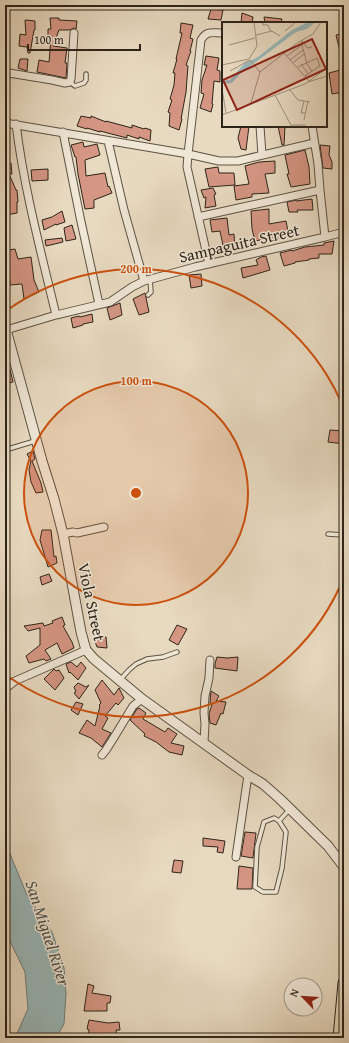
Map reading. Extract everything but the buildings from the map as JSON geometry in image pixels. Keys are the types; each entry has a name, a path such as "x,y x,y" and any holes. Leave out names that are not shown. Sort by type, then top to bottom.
{"highway":[{"path":"339,1038 344,983"}],"street":[{"path":"5,77 9,73 65,83 70,82 74,33"},
{"path":"209,264 188,167 188,154 201,40 207,33 222,33"},
{"path":"5,123 188,154 223,162 238,161 314,143"},
{"path":"16,124 25,180 56,315"},
{"path":"260,127 262,155"},
{"path":"312,127 318,164 325,237"},
{"path":"63,132 99,304"},
{"path":"108,141 124,210 147,280"},
{"path":"198,217 320,190"},
{"name":"Sampaguita Street","path":"5,328 113,301 132,287 147,280 344,232"},
{"name":"Viola Street","path":"5,328 63,534 81,632 86,650 94,659 142,698 248,775 263,784 328,846 344,867"},
{"path":"63,534 73,532 77,533 104,527"},
{"path":"5,689 16,682 86,650"},
{"path":"204,742 205,696 209,678 210,660"},
{"path":"102,755 113,740 133,706 142,698"},
{"path":"236,857 248,775"}],"lane":[{"path":"70,82 75,86 84,83 86,80 86,74"},
{"path":"147,280 151,292 148,295"},
{"path":"5,450 36,441"},
{"path":"328,534 344,535"},
{"path":"120,680 136,664 147,659 163,657 177,652"},
{"path":"279,821 290,809"},
{"path":"274,818 279,821 286,832 282,868 276,892 263,892 255,887 257,847 264,822 274,818"}],"water":[{"name":"San Miguel River","path":"5,842 27,895 52,932 64,968 66,994 64,1024 56,1038 15,1038 28,1009 25,972 5,931"}]}
